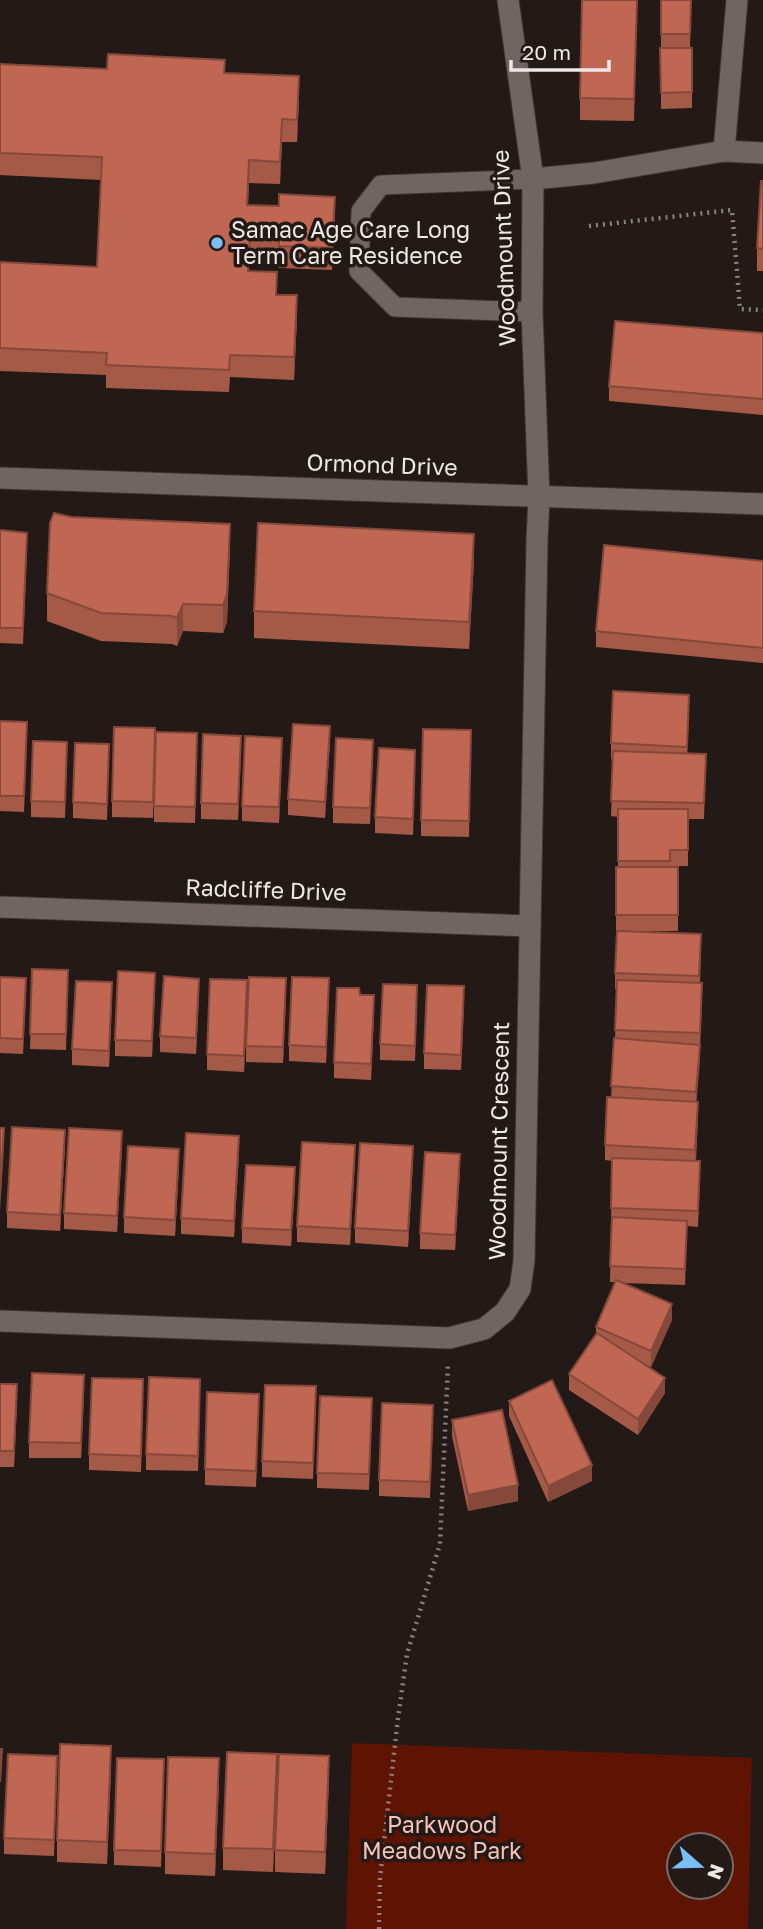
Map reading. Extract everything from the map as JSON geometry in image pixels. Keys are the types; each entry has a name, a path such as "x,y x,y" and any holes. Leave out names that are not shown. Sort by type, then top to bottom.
{"street":[{"name":"Woodmount Drive","path":"508,0 533,179 532,312 539,496"},
{"path":"723,152 737,0"},
{"path":"533,179 594,173 723,152 763,153"},
{"name":"Ormond Drive","path":"0,478 763,504"},
{"name":"Woodmount Crescent","path":"0,1321 449,1338 484,1329 505,1312 520,1289 524,1261 539,496"},
{"name":"Radcliffe Drive","path":"0,907 530,926"}],"lane":[{"path":"532,312 395,307 359,271 361,211 381,185 533,179"}],"path":[{"path":"589,226 732,210 740,309 763,310"},
{"path":"379,1929 380,1878 407,1654 440,1544 449,1338"}],"green space":[{"name":"Parkwood Meadows Park","path":"352,1743 752,1758 748,1929 346,1929"}],"building":[{"path":"582,0 637,0 634,99 580,98"},
{"path":"661,0 691,0 690,34 661,34"},
{"path":"660,48 692,48 692,92 661,93"},
{"name":"Samac Age Care Long Term Care Residence","path":"108,54 225,60 224,73 299,76 297,120 282,119 280,162 249,160 247,205 279,206 279,194 335,197 332,248 279,246 279,236 250,235 248,271 277,272 276,295 297,295 294,357 230,355 229,370 106,365 107,353 0,348 0,262 97,267 102,157 0,153 0,64 107,69"},
{"path":"763,181 763,249 757,248"},
{"path":"615,321 763,333 763,399 609,386"},
{"path":"54,513 71,517 230,524 227,594 223,605 183,604 177,618 101,613 47,593 50,523"},
{"path":"258,523 474,534 469,622 254,611"},
{"path":"0,530 27,533 23,628 0,628"},
{"path":"604,545 763,561 763,648 596,631"},
{"path":"613,691 689,695 687,747 611,743"},
{"path":"0,721 27,722 24,796 0,796"},
{"path":"293,724 330,726 325,802 288,799"},
{"path":"114,727 155,728 153,802 112,801"},
{"path":"423,729 471,730 469,821 421,820"},
{"path":"156,732 197,733 195,807 154,806"},
{"path":"203,734 241,736 238,804 201,803"},
{"path":"245,736 282,738 279,807 242,806"},
{"path":"336,738 373,740 370,808 333,807"},
{"path":"33,741 67,742 65,802 31,801"},
{"path":"75,743 109,744 107,804 73,802"},
{"path":"379,748 415,750 413,819 375,817"},
{"path":"613,751 706,754 704,803 611,801"},
{"path":"618,809 688,809 688,850 670,850 670,861 618,861"},
{"path":"616,867 678,867 678,915 616,915"},
{"path":"617,931 701,934 699,976 615,973"},
{"path":"32,969 68,970 66,1034 30,1034"},
{"path":"118,971 155,973 152,1041 115,1040"},
{"path":"164,976 199,979 196,1038 160,1036"},
{"path":"0,977 26,978 23,1039 0,1038"},
{"path":"249,977 286,978 283,1047 246,1046"},
{"path":"292,977 329,978 326,1047 289,1045"},
{"path":"210,979 247,980 244,1056 207,1054"},
{"path":"617,980 702,983 700,1033 615,1030"},
{"path":"76,981 112,982 109,1051 72,1049"},
{"path":"383,984 417,985 415,1046 380,1044"},
{"path":"427,985 464,986 461,1055 424,1053"},
{"path":"337,988 359,988 360,995 374,995 371,1064 334,1062"},
{"path":"614,1038 700,1045 696,1092 611,1086"},
{"path":"607,1097 698,1102 695,1150 605,1145"},
{"path":"12,1127 65,1130 60,1215 7,1212"},
{"path":"0,1128 4,1128 0,1195"},
{"path":"69,1128 122,1131 117,1216 64,1213"},
{"path":"186,1133 239,1136 234,1221 181,1218"},
{"path":"302,1142 355,1145 350,1229 297,1226"},
{"path":"360,1143 413,1146 408,1231 355,1228"},
{"path":"128,1146 179,1149 175,1220 124,1217"},
{"path":"425,1152 460,1154 455,1235 420,1233"},
{"path":"612,1158 700,1161 698,1211 611,1208"},
{"path":"246,1165 295,1167 291,1230 242,1228"},
{"path":"612,1217 687,1221 685,1269 610,1266"},
{"path":"616,1280 672,1304 651,1351 596,1327"},
{"path":"597,1333 665,1378 638,1419 569,1374"},
{"path":"32,1373 84,1375 81,1443 29,1442"},
{"path":"149,1377 200,1379 198,1456 146,1454"},
{"path":"92,1378 143,1379 141,1456 89,1454"},
{"path":"552,1380 592,1465 548,1486 509,1401"},
{"path":"0,1384 17,1384 14,1451 0,1451"},
{"path":"265,1385 316,1386 313,1463 262,1461"},
{"path":"207,1392 259,1394 256,1471 205,1469"},
{"path":"320,1396 372,1398 369,1474 317,1473"},
{"path":"382,1403 433,1405 430,1482 379,1480"},
{"path":"502,1410 518,1485 468,1495 452,1420"},
{"path":"60,1744 111,1746 107,1842 57,1840"},
{"path":"0,1749 2,1749 0,1782"},
{"path":"227,1752 277,1754 273,1849 223,1848"},
{"path":"8,1754 57,1756 54,1840 4,1838"},
{"path":"279,1754 329,1756 325,1852 275,1850"},
{"path":"168,1757 219,1758 215,1854 165,1852"},
{"path":"117,1758 164,1759 161,1851 114,1850"}],"place":[{"name":"Samac Age Care Long Term Care Residence","path":"217,243"}]}
